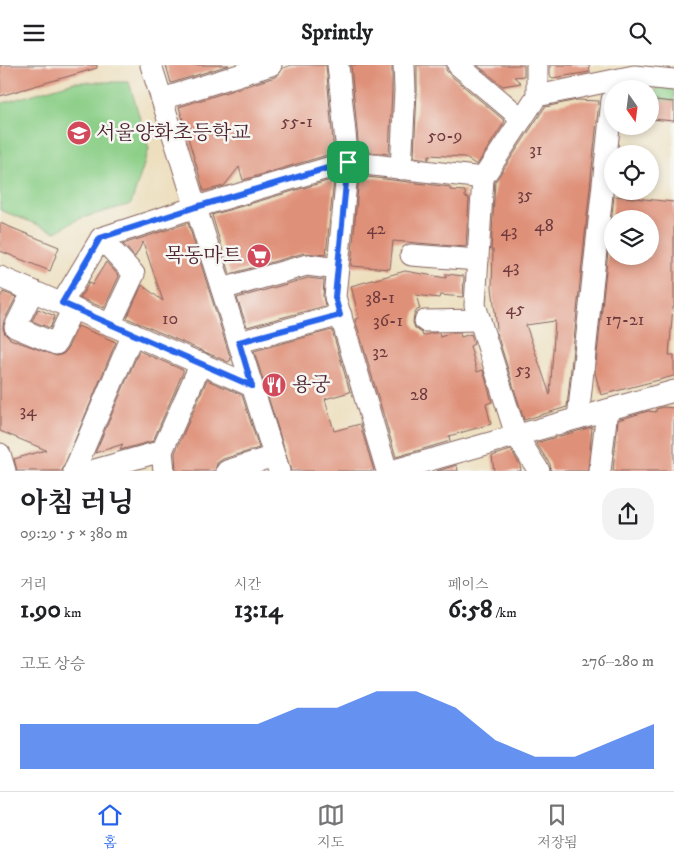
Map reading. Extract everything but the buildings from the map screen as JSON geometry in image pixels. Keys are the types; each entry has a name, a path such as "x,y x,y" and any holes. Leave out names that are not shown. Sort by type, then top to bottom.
{"street":[{"path":"151,65 277,463 227,471"},
{"path":"162,99 271,65"},
{"path":"338,65 348,162 335,297 389,471 674,391"},
{"path":"400,169 405,90 404,65"},
{"path":"458,65 522,119"},
{"path":"537,65 537,96 483,178 476,305 516,435 539,471"},
{"path":"628,80 634,76 674,80"},
{"path":"537,96 604,91"},
{"path":"578,418 609,135"},
{"path":"33,291 15,327 56,344 67,306 100,238 196,207 348,162 483,178"},
{"path":"100,238 134,274 110,325"},
{"path":"411,255 478,260"},
{"path":"222,289 307,265 338,269"},
{"path":"0,277 252,386"},
{"path":"239,342 340,315"},
{"path":"425,321 480,320"},
{"path":"74,471 133,335"},
{"path":"91,471 163,461 200,363"},
{"path":"600,471 607,410"},
{"path":"0,454 5,471"}],"green space":[{"name":"서울양화초등학교","path":"74,82 129,82 149,149 131,204 78,219 56,232 0,210 0,104"},
{"path":"659,86 674,88 674,102 659,100"}],"place":[{"name":"서울양화초등학교","path":"79,133"},
{"name":"목동마트","path":"259,256"},
{"name":"용궁","path":"274,385"}],"route":[{"path":"348,162 335,297 340,315 239,342 252,386 62,303 100,238 196,207 348,162"}]}
